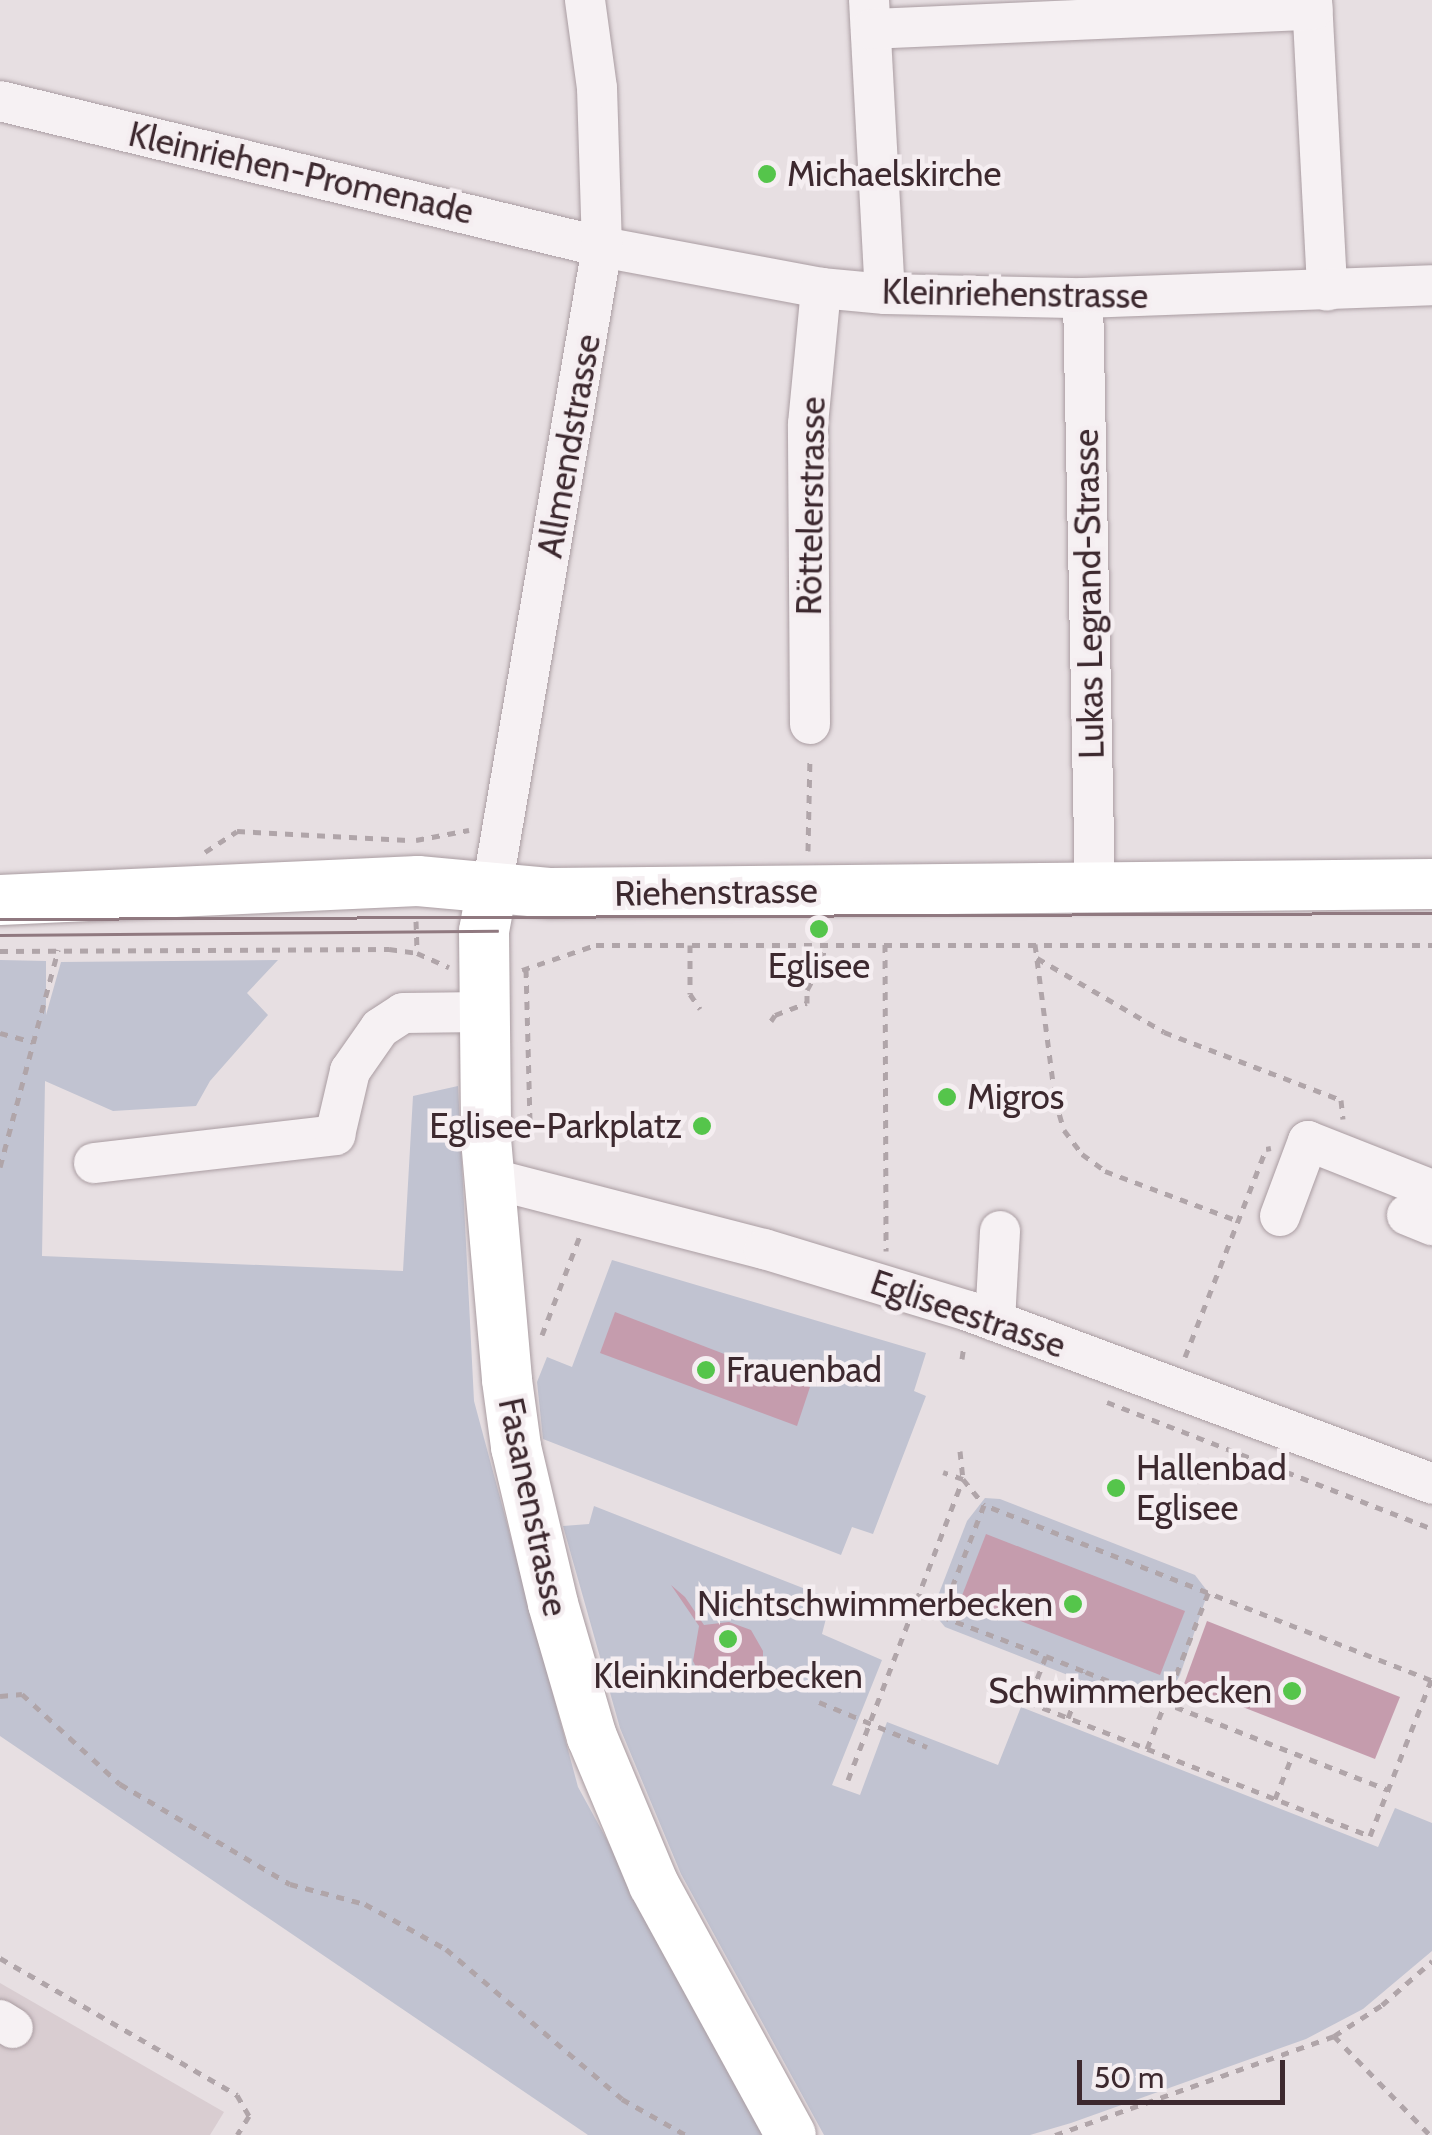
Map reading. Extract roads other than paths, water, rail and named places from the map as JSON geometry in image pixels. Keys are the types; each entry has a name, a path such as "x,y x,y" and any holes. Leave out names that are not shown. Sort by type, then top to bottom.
{"main road":[{"name":"Riehenstrasse","path":"0,900 417,860 492,888 590,894 1432,884"},
{"name":"Fasanenstrasse","path":"492,888 484,931 486,1140 510,1418 570,1668 592,1737 654,1885 791,2135"}],"street":[{"name":"Allmendstrasse","path":"492,888 602,248 597,88 585,0"},
{"path":"885,294 870,15 1312,5 1326,290"},
{"name":"Kleinriehen-Promenade","path":"0,100 602,248"},
{"name":"Kleinriehenstrasse","path":"602,248 821,288 885,294 1084,298 1432,286"},
{"name":"Röttelerstrasse","path":"810,724 808,424 821,288"},
{"name":"Lukas Legrand-Strasse","path":"1084,298 1095,890"},
{"path":"94,1164 335,1135 350,1071 380,1028 403,1013 484,1012"},
{"path":"1280,1216 1308,1141 1345,1156 1424,1210"},
{"name":"Egliseestrasse","path":"492,1180 590,1201 878,1283 988,1337 1172,1388 1431,1479"},
{"path":"988,1337 1000,1231"}],"tram line":[{"path":"0,919 1432,913"},
{"path":"0,935 497,931"}],"place":[{"name":"Michaelskirche","path":"767,174"},
{"name":"Eglisee","path":"819,929"},
{"name":"Migros","path":"947,1097"},
{"name":"Eglisee-Parkplatz","path":"702,1126"},
{"name":"Frauenbad","path":"706,1370"},
{"name":"Hallenbad Eglisee","path":"1116,1488"},
{"name":"Nichtschwimmerbecken","path":"1073,1604"},
{"name":"Kleinkinderbecken","path":"728,1639"},
{"name":"Schwimmerbecken","path":"1292,1691"}]}
